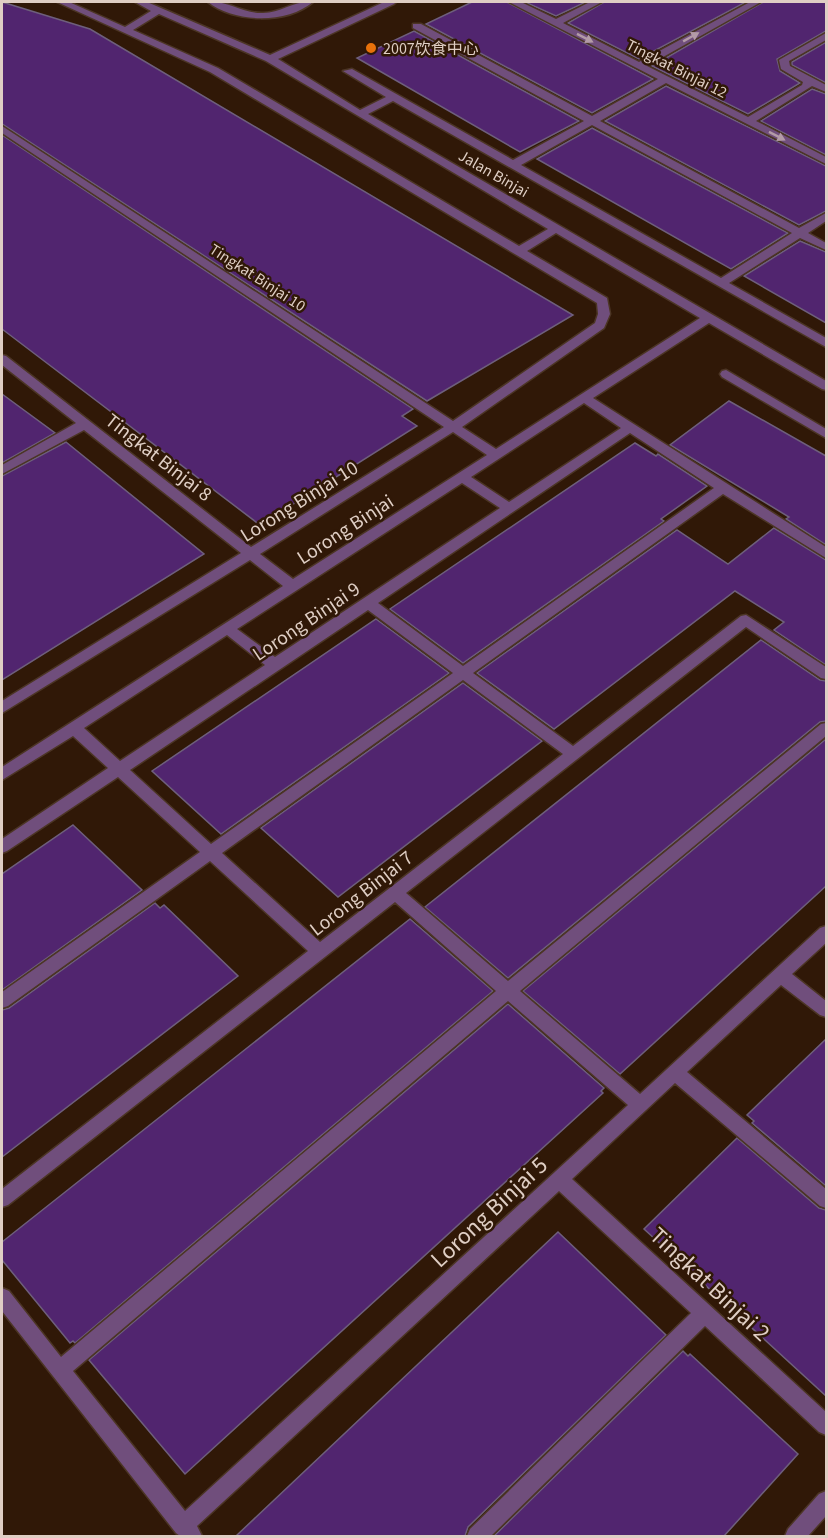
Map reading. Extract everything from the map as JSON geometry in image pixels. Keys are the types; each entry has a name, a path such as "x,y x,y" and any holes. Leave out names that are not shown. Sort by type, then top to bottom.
{"street":[{"path":"62,2 214,70 519,251 557,228"},
{"name":"Jalan Binjai","path":"140,2 270,59 826,386"},
{"path":"213,2 249,17 277,16 308,2"},
{"path":"270,59 391,2"},
{"name":"Tingkat Binjai 12","path":"514,2 826,161"},
{"path":"556,23 597,2"},
{"path":"639,66 756,2"},
{"path":"127,30 159,10"},
{"path":"417,26 826,247"},
{"path":"826,36 784,60 785,67 826,89"},
{"path":"348,71 826,343"},
{"path":"513,165 666,79"},
{"path":"748,121 807,87 809,81"},
{"path":"360,114 393,97"},
{"name":"Tingkat Binjai 10","path":"2,129 496,455"},
{"path":"721,283 826,216"},
{"name":"Lorong Binjai 10","path":"2,708 251,555 454,426 600,325 604,314 603,301 519,251"},
{"name":"Lorong Binjai","path":"2,774 709,317"},
{"name":"Tingkat Binjai 8","path":"2,359 292,586"},
{"path":"726,374 826,433"},
{"path":"585,398 826,553"},
{"path":"2,470 85,424"},
{"name":"Lorong Binjai 9","path":"2,847 631,427"},
{"path":"462,477 509,508"},
{"path":"2,1001 212,854 723,488"},
{"path":"368,603 573,754"},
{"name":"Lorong Binjai 7","path":"2,1199 746,620 826,674"},
{"path":"227,628 275,665"},
{"path":"73,728 320,952"},
{"path":"60,1370 508,991 826,728"},
{"path":"395,893 640,1104"},
{"name":"Lorong Binjai 5","path":"187,1531 559,1179 826,933"},
{"path":"781,975 826,1010"},
{"path":"675,1072 826,1200"},
{"name":"Tingkat Binjai 2","path":"559,1179 826,1425"},
{"path":"2,1297 187,1531"},
{"path":"477,1536 705,1313"},
{"path":"795,1536 826,1501"}],"building":[{"path":"2,2 90,29 573,315 427,401 2,124"},
{"path":"472,2 507,2 653,79 592,113 426,24"},
{"path":"525,2 586,2 556,16"},
{"path":"604,2 746,2 639,59 568,23"},
{"path":"763,2 826,2 826,31 777,59 780,71 800,83 748,114 652,66"},
{"path":"414,31 579,121 520,152 357,58"},
{"path":"826,42 826,83 792,65 792,62"},
{"path":"666,86 826,166 826,211 799,225 605,121"},
{"path":"812,89 826,94 826,155 761,121"},
{"path":"592,128 788,233 731,269 537,159"},
{"path":"2,135 413,409 402,416 417,426 260,525 2,329"},
{"path":"800,241 826,252 826,323 744,276"},
{"path":"2,394 55,433 2,463"},
{"path":"729,401 826,456 826,545 786,519 789,517 670,445"},
{"path":"66,442 204,554 2,680 2,476"},
{"path":"635,443 656,456 658,454 707,486 661,519 664,521 463,663 390,609"},
{"path":"774,528 826,560 826,665 774,630 784,622 735,591 554,729 477,673 677,530 728,564"},
{"path":"376,619 449,673 221,834 152,771"},
{"path":"761,640 820,680 826,681 826,721 820,722 508,978 425,907"},
{"path":"463,683 542,741 338,897 261,828"},
{"path":"826,739 826,886 620,1074 523,991"},
{"path":"73,825 142,890 2,990 2,874"},
{"path":"155,903 160,908 164,905 238,976 2,1157 2,1010 9,1008"},
{"path":"410,919 493,991 75,1343 73,1341 70,1343 2,1260 2,1242"},
{"path":"508,1004 604,1088 601,1091 603,1093 185,1474 89,1360"},
{"path":"826,1039 826,1186 752,1123 754,1121 747,1115"},
{"path":"737,1138 819,1208 826,1210 826,1396 644,1229"},
{"path":"558,1232 666,1335 468,1527 465,1536 236,1536"},
{"path":"683,1351 688,1356 690,1354 798,1454 724,1536 494,1536"}],"place":[{"name":"2007饮食中心","path":"371,48"}]}
